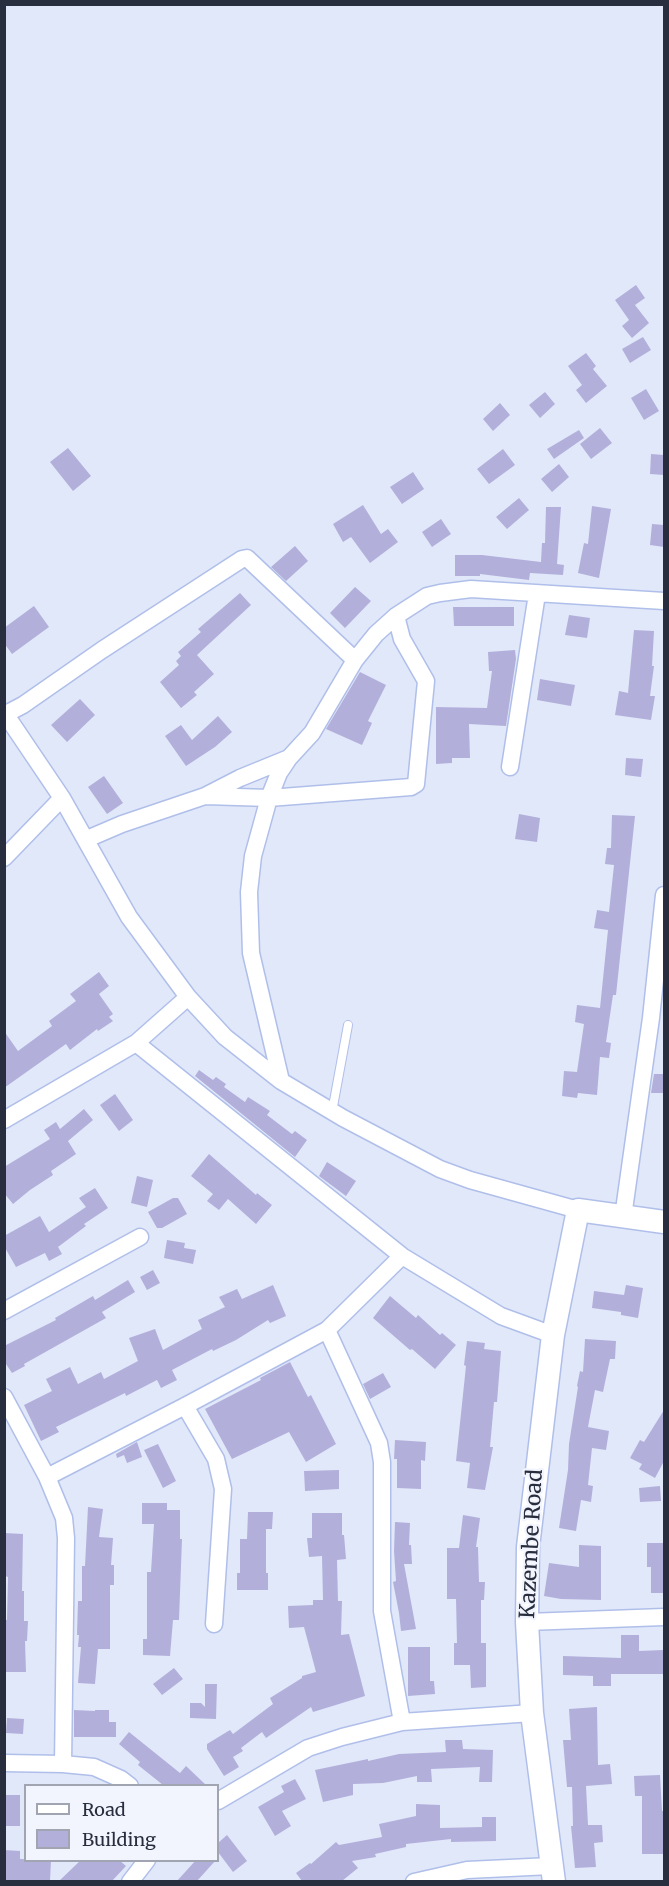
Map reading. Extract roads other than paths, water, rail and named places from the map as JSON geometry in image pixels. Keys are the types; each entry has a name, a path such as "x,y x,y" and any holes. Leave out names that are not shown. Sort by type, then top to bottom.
{"main road":[{"path":"578,1209 664,1222"},
{"name":"Kazembe Road","path":"552,1874 532,1713 528,1622 528,1547 553,1335 578,1209"}],"street":[{"path":"355,660 247,558 242,559 122,637 23,705 5,713 87,839 129,917 188,997 225,1037 281,1081 332,1112 448,1172 578,1209"},
{"path":"281,1081 251,953 249,892 253,856 269,798 279,773 289,758 312,734 355,660 376,634 396,616 427,596 440,592 471,590 664,601"},
{"path":"510,767 537,594"},
{"path":"205,796 269,798 411,787 416,784 426,681 402,639 396,616"},
{"path":"87,839 122,824 205,796 240,778 289,758"},
{"path":"4,858 62,798"},
{"path":"623,1217 658,1019 664,895"},
{"path":"4,1120 136,1043 188,997"},
{"path":"136,1043 402,1256 501,1316 553,1335"},
{"path":"4,1311 140,1237"},
{"path":"47,1477 327,1330 402,1256"},
{"path":"327,1330 379,1443 382,1462 382,1611 402,1722"},
{"path":"4,1397 47,1477 63,1518 66,1538 63,1764"},
{"path":"185,1406 216,1459 223,1489 214,1624"},
{"path":"528,1622 664,1617"},
{"path":"219,1800 308,1748 342,1737 402,1722 532,1713"},
{"path":"4,1763 94,1767 128,1784"},
{"path":"130,1881 145,1862"},
{"path":"414,1881 468,1876 552,1874"}],"lane":[{"path":"332,1112 348,1025"}]}
